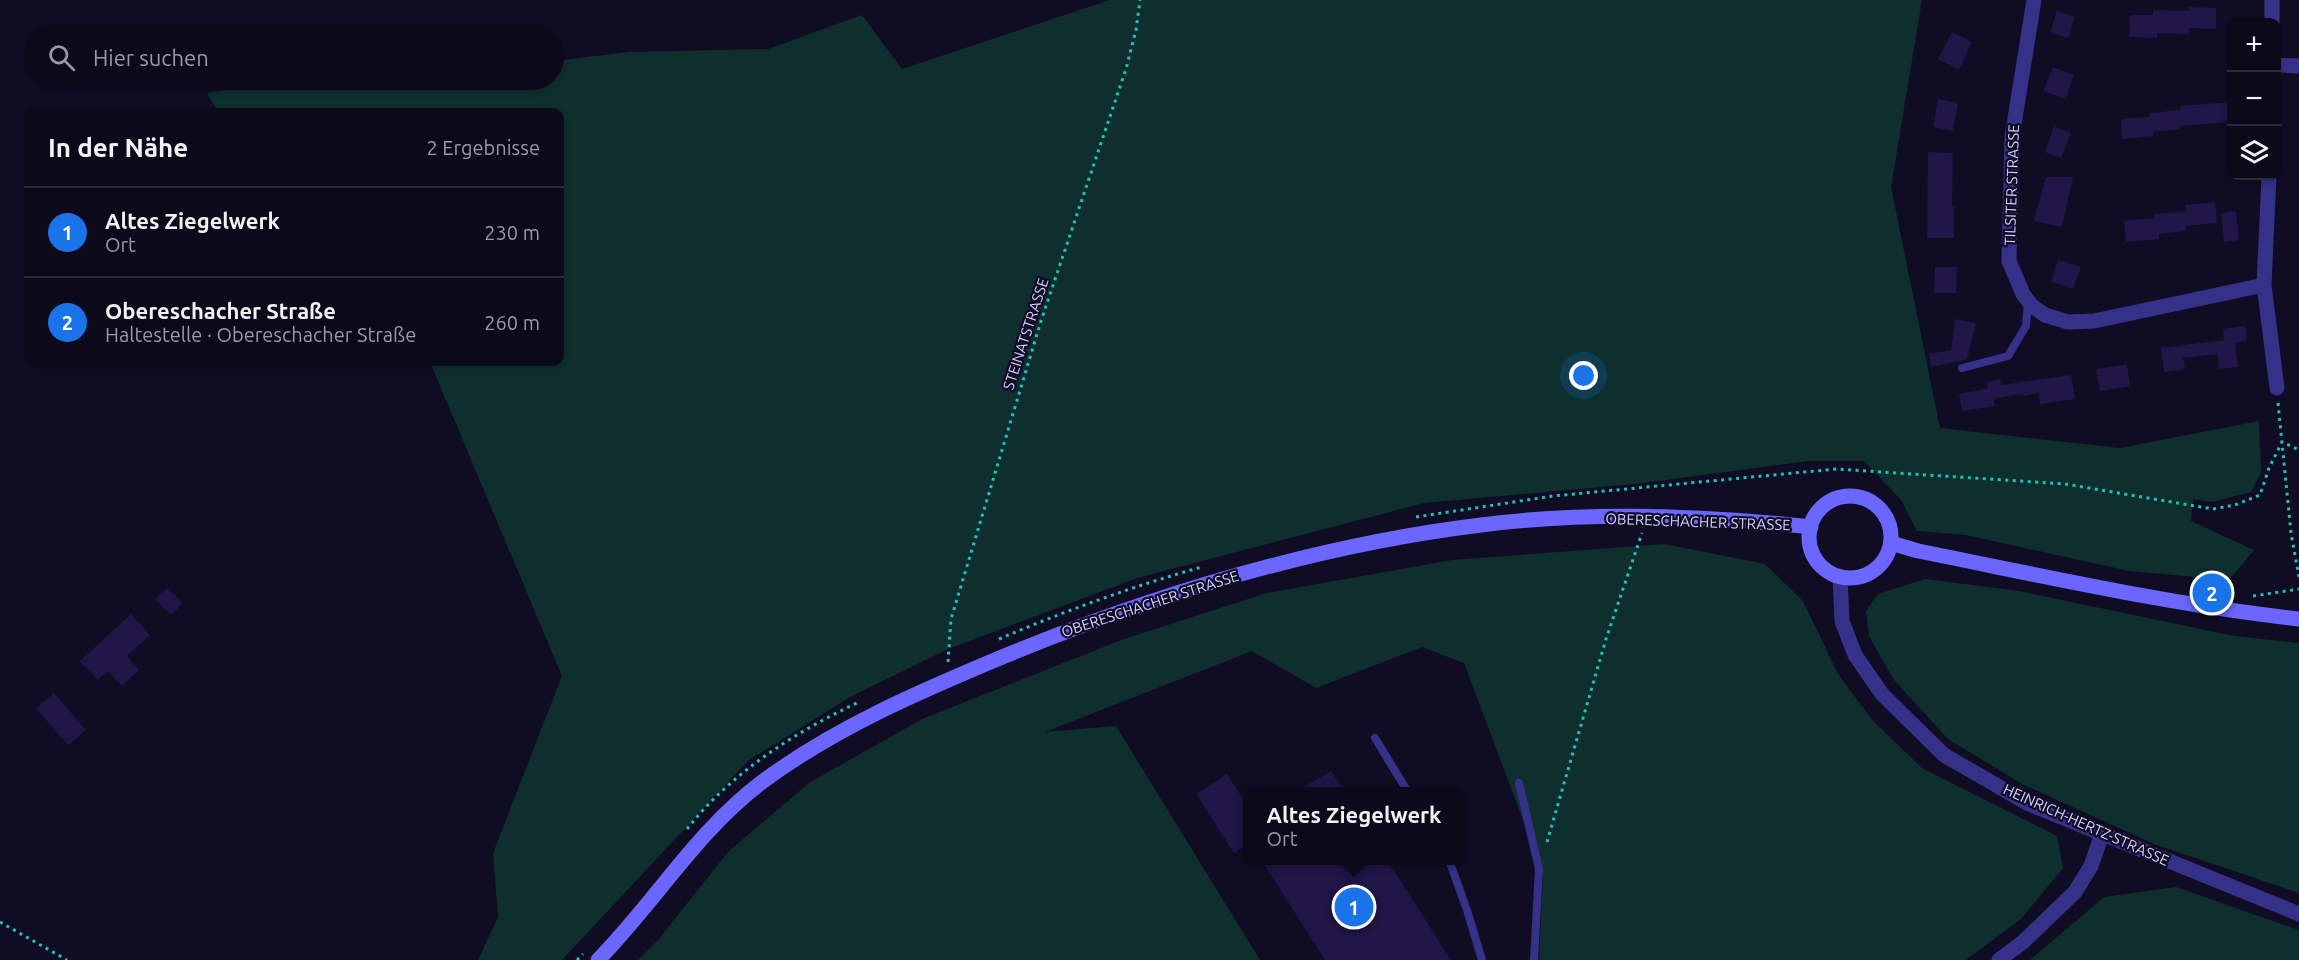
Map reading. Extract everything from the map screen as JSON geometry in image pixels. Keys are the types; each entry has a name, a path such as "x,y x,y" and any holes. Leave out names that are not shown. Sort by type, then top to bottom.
{"main road":[{"path":"1858,496 1868,500 1884,513 1889,522 1891,543 1881,563 1872,571 1862,576 1840,576 1830,572 1815,558 1810,538 1811,527 1820,509 1828,502 1837,498 1858,496"},
{"name":"OBERESCHACHER STRASSE","path":"594,954 723,815 761,783 807,751 861,721 954,677 1147,602 1300,558 1397,538 1481,525 1532,520 1648,517 1811,527"},
{"path":"1891,543 1918,551 2143,596 2299,619"}],"street":[{"name":"TILSITER STRASSE","path":"2034,0 2012,137 2010,261 2023,294 2045,315 2068,322 2094,321 2264,285"},
{"path":"2272,0 2272,18"},
{"path":"2281,65 2299,66"},
{"path":"2269,180 2264,285 2277,388"},
{"name":"HEINRICH-HERTZ-STRASSE","path":"1840,576 1842,621 1855,655 1882,694 1944,755 2027,803 2299,914"},
{"path":"1999,960 2023,942 2075,892 2091,866 2102,834"}],"lane":[{"path":"1962,368 2008,356 2026,326 2029,301"},
{"path":"1374,738 1405,787"},
{"path":"1519,783 1539,869 1534,960"},
{"path":"1450,865 1482,960"}],"path":[{"name":"STEINATSTRASSE","path":"954,677 948,661 951,619 1041,321 1126,69 1136,30 1140,0"},
{"path":"2277,388 2291,532 2299,577"},
{"path":"2282,442 2299,450"},
{"path":"1410,518 1553,496 1836,468 2065,484 2213,509 2235,505 2260,495 2269,468 2282,442"},
{"path":"1539,869 1606,639 1648,517"},
{"path":"999,639 1050,618 1172,575 1206,566"},
{"path":"2242,598 2299,589"},
{"path":"938,666 958,657"},
{"path":"684,833 720,793 754,764 789,739 866,699"},
{"path":"0,922 67,960"},
{"path":"577,960 594,954"}],"green space":[{"path":"1110,0 1922,0 1891,187 1940,428 2120,448 2259,421 2261,473 2251,492 2212,502 2193,499 2191,521 2254,550 2229,580 2129,571 1966,535 1917,531 1901,500 1864,461 1809,461 1635,484 1424,503 1137,578 948,649 850,697 749,760 562,960 478,960 498,917 493,853 562,676 432,366 564,366 564,108 216,108 207,93 227,90 564,90 564,60 629,52 768,49 862,15 902,69"},
{"path":"1664,544 1765,564 1803,601 1838,674 1873,721 1922,768 2057,836 2063,868 2021,919 1966,960 1539,960 1543,873 1464,663 1422,647 1316,688 1252,651 1045,732 1116,726 1260,960 638,960 658,940 728,852 809,783 922,719 1124,639 1267,593 1452,560"},
{"path":"1925,579 2019,591 2234,636 2299,643 2299,893 2154,844 2022,784 1948,739 1894,680 1869,636 1866,611 1878,594"},
{"path":"2176,887 2299,930 2299,960 2030,960 2104,897"}],"building":[{"path":"2189,7 2216,8 2216,29 2189,28 2189,34 2157,33 2157,38 2129,37 2130,15 2153,15 2153,10 2189,11"},
{"path":"2057,11 2075,17 2068,38 2050,32"},
{"path":"1952,32 1972,42 1959,70 1938,59"},
{"path":"2053,67 2074,75 2065,99 2043,91"},
{"path":"1938,99 1958,103 1953,131 1933,127"},
{"path":"2227,102 2227,122 2180,126 2180,129 2153,132 2153,136 2122,139 2121,119 2150,117 2149,113 2181,110 2180,106"},
{"path":"2054,126 2071,133 2061,158 2045,152"},
{"path":"1928,152 1953,153 1954,238 1927,238"},
{"path":"2046,177 2073,177 2062,227 2034,221"},
{"path":"2215,202 2217,223 2185,226 2186,231 2159,234 2159,239 2126,242 2124,221 2155,218 2154,214 2186,211 2185,205"},
{"path":"2236,211 2239,240 2224,242 2221,213"},
{"path":"2058,260 2081,267 2073,289 2051,282"},
{"path":"1935,267 1957,267 1956,293 1934,293"},
{"path":"1955,319 1976,323 1966,360 1931,367 1929,354 1951,350"},
{"path":"2245,326 2247,341 2235,343 2238,367 2219,369 2217,354 2183,358 2185,369 2164,372 2161,348 2224,340 2223,329"},
{"path":"2127,364 2130,386 2100,391 2096,369"},
{"path":"2071,375 2075,399 2040,404 2039,393 2023,396 2022,394 1993,399 1995,406 1962,411 1959,394 1988,388 1987,382 2000,379 2001,385"},
{"path":"167,588 183,603 171,615 155,599"},
{"path":"131,614 150,635 127,656 139,670 122,686 108,671 98,680 80,661"},
{"path":"54,693 86,730 68,745 36,708"},
{"path":"1331,771 1342,787 1304,787"},
{"path":"1227,774 1243,799 1243,847 1234,853 1196,794"},
{"path":"1265,865 1391,865 1451,960 1325,960"}],"place":[{"name":"Obereschacher Straße","path":"2212,593"},
{"name":"Altes Ziegelwerk","path":"1354,907"}]}
